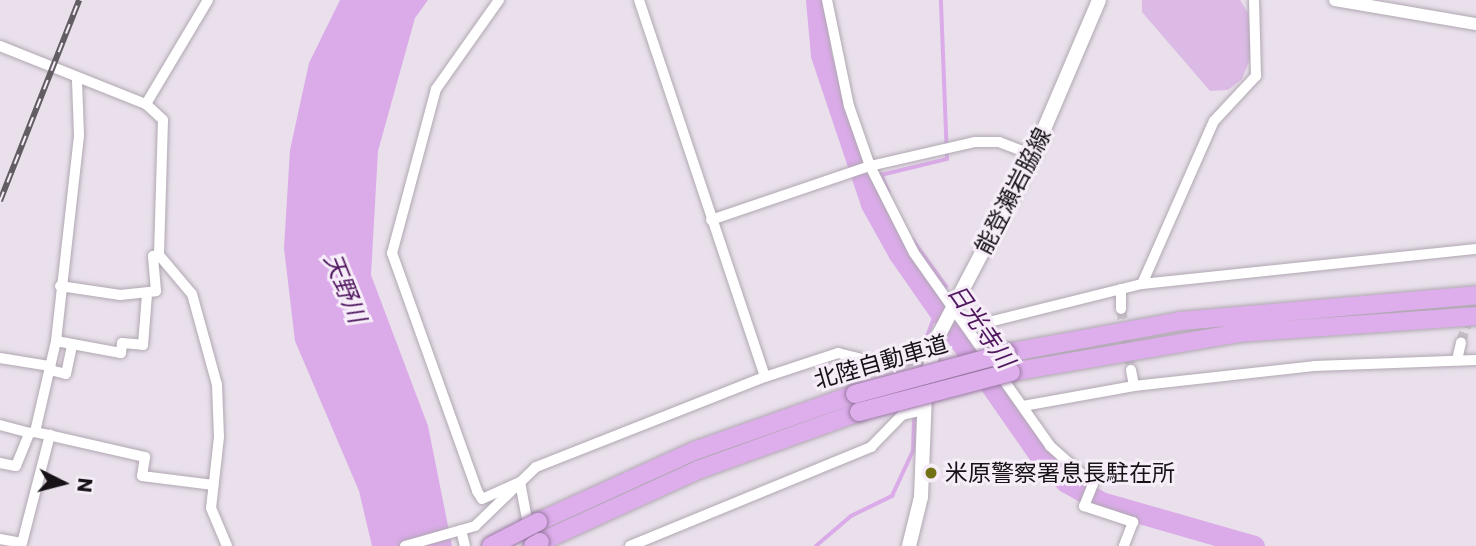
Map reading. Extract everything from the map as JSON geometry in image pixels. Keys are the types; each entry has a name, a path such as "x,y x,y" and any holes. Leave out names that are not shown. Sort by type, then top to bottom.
{"highway":[{"name":"北陸自動車道","path":"491,546 694,451 855,394 1007,354 1181,321 1476,295"},
{"name":"北陸自動車道","path":"535,545 698,470 859,412 1011,372 1240,333 1476,316"}],"main road":[{"name":"能登瀬岩脇線","path":"909,546 920,498 924,410 930,355 1033,155 1099,0"}],"street":[{"path":"146,104 208,0"},
{"path":"499,0 436,89 391,253 477,491 482,499 520,482"},
{"path":"639,0 765,377"},
{"path":"827,0 849,106 870,166 914,253 952,308 969,327 1050,446 1091,487 1084,506 1133,522 1124,546"},
{"path":"1142,285 1214,121 1255,75 1254,0"},
{"path":"1335,0 1476,24"},
{"path":"0,46 77,79 146,104 163,120 159,255 192,294 217,385 211,508 227,546"},
{"path":"0,463 16,466 32,432 56,341 60,286 79,135 77,79"},
{"path":"711,220 870,166 975,142 999,142 1033,155"},
{"path":"969,327 1142,285 1476,249"},
{"path":"60,286 147,293 156,291 153,256 159,255"},
{"path":"1121,289 1121,309"},
{"path":"56,341 121,354 122,343 143,345 147,293"},
{"path":"1457,360 1461,342"},
{"path":"0,358 66,374 72,345"},
{"path":"405,546 475,526 536,467 765,377 838,354 882,364 930,355"},
{"path":"1023,407 1134,386 1314,366 1476,360"},
{"path":"1131,370 1134,386"},
{"path":"630,546 871,447 902,415 924,410"},
{"path":"0,425 145,457 142,476 213,485"},
{"path":"0,539 22,543 50,435"},
{"path":"520,482 535,545"},
{"path":"461,530 465,546"}],"shaded area":[{"path":"1142,0 1240,0 1248,13 1253,51 1242,79 1228,90 1210,91 1142,12"}],"water":[{"name":"天野川","path":"340,0 428,0 415,18 378,151 371,275 428,426 452,546 372,546 359,491 295,341 284,248 290,150 309,63"}],"waterway":[{"name":"日光寺川","path":"816,0 821,55 871,204 899,254 1037,452 1066,482 1101,502 1254,546"},
{"path":"889,193 881,175 947,159 941,0"},
{"path":"913,240 946,286 925,344"},
{"path":"816,546 851,516 892,496 913,451 914,415"}],"tunnel":[{"path":"1461,342 1476,295"},
{"path":"1121,309 1131,370"}],"railway":[{"path":"0,201 79,0"}],"place":[{"name":"米原警察署息長駐在所","path":"931,473"}]}
